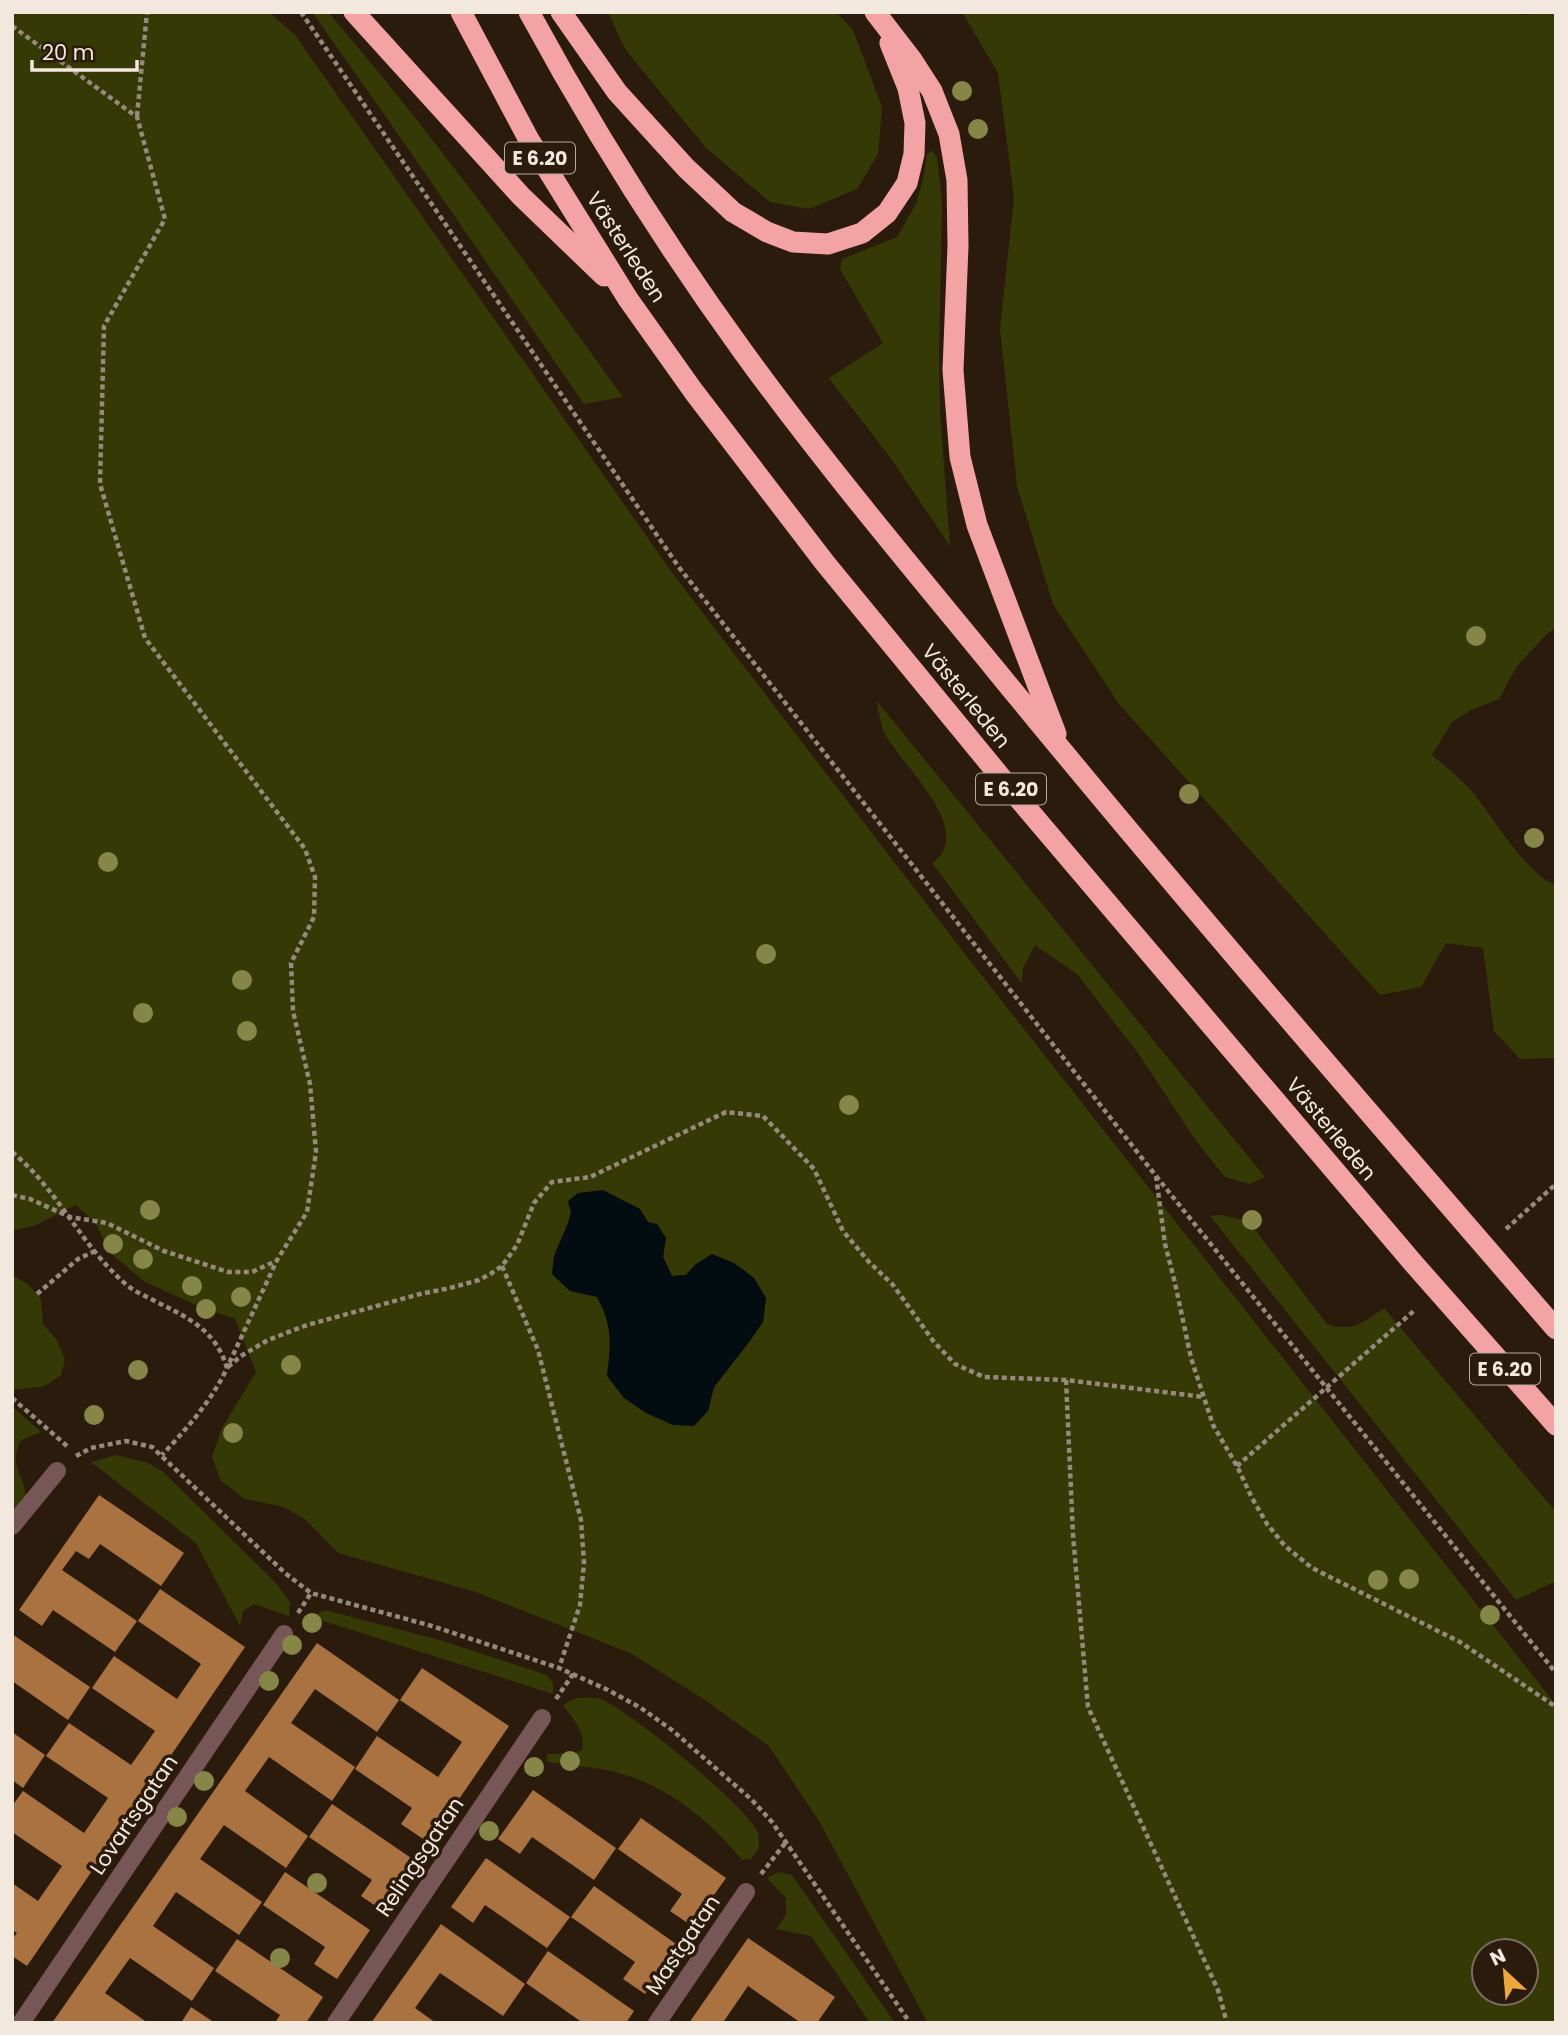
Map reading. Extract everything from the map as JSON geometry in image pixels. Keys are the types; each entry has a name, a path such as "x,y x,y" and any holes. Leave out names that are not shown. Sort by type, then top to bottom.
{"highway":[{"path":"354,12 521,196 628,299"},
{"name":"Västerleden","path":"461,12 528,138 628,299 694,392 825,564 1004,781 1413,1264 1556,1425"},
{"name":"Västerleden","path":"529,12 567,82 654,222 745,354 881,531 1063,752 1458,1218 1556,1329"},
{"path":"561,12 617,92 686,168 733,212 766,232 793,242 828,244 862,233 887,212 907,183 914,154 915,123 908,88 878,15"},
{"path":"878,15 932,91 948,134 957,180 958,246 953,370 960,457 977,525 1063,752"}],"street":[{"path":"12,1526 57,1471"},
{"name":"Lovartsgatan","path":"21,2023 284,1634"},
{"name":"Relingsgatan","path":"336,2023 542,1718"},
{"name":"Mastgatan","path":"657,2023 746,1892"}],"path":[{"path":"146,12 137,117 165,219 104,327 100,484 145,638 305,849 315,877 314,917 291,964 293,1011 310,1084 316,1152 307,1212 277,1260 219,1385 197,1417 162,1455"},
{"path":"301,12 678,566 1156,1176 1556,1673"},
{"path":"12,26 137,117"},
{"path":"228,1368 241,1356 281,1335 355,1311 479,1280 502,1266 517,1245 534,1203 552,1182 590,1177 726,1112 763,1116 814,1169 843,1231 893,1286 934,1342 955,1363 984,1377 1066,1380 1204,1397"},
{"path":"12,1152 33,1171 99,1257 129,1287 197,1323 223,1353 228,1368"},
{"path":"1156,1176 1165,1244 1191,1358 1213,1425 1267,1524 1285,1546 1312,1568 1460,1642 1556,1707"},
{"path":"12,1195 30,1199 69,1217 107,1223 164,1251 228,1272 252,1272 277,1260"},
{"path":"37,1294 78,1259 95,1251"},
{"path":"502,1266 538,1350 581,1520 584,1563 580,1605 559,1668"},
{"path":"1066,1380 1074,1548 1088,1707 1218,1990 1227,2023"},
{"path":"12,1398 78,1455"},
{"path":"1237,1465 1297,1415"},
{"path":"57,1471 90,1448 126,1441 152,1447 285,1573 311,1593 432,1626 559,1668 641,1708 671,1730 752,1800 786,1842 910,2023"},
{"path":"746,1892 786,1842"}],"green space":[{"path":"12,12 269,12 295,35 673,574 961,949 1556,1705 1556,2023 928,2023 819,1821 769,1746 705,1700 632,1654 473,1591 338,1553 306,1520 284,1507 245,1499 221,1481 212,1457 222,1428 256,1372 235,1319 145,1282 110,1253 96,1224 76,1205 36,1225 12,1231","holes":["603,1191 640,1209 648,1222 657,1225 666,1238 663,1257 672,1276 686,1275 696,1264 731,1265 745,1271 766,1298 763,1322 714,1387 708,1411 607,1376 610,1335 597,1296 570,1291 552,1274 554,1256 571,1212"]},
{"path":"312,12 328,12 367,58 480,202 623,397 584,404"},
{"path":"608,12 836,12 853,30 882,107 878,154 857,189 809,209 770,202 706,148 625,49"},
{"path":"962,12 1507,12 1525,15 1556,12 1556,628 1517,666 1499,699 1471,710 1452,722 1432,755 1469,788 1531,867 1556,886 1556,1058 1520,1059 1494,1031 1483,948 1446,943 1421,987 1380,995 1119,704 1053,604 1017,486 1000,329 1014,198 998,73"},
{"path":"932,151 937,157 942,201 940,412 950,546 892,460 829,378 883,343 840,269 842,259 897,237 916,204 927,154"},
{"path":"876,700 1265,1177 1250,1184 1225,1177 1196,1141 1138,1053 1077,974 1035,945 1023,968 1022,984 932,863 944,849 946,834 941,816 884,732"},
{"path":"1222,1215 1249,1222 1327,1324 1351,1327 1364,1322 1384,1308 1556,1512 1556,1581 1516,1600 1210,1216"},
{"path":"12,1275 28,1284 41,1299 43,1324 57,1340 65,1360 61,1375 45,1386 12,1390"},
{"path":"12,1406 41,1432 21,1440 17,1449 16,1463 26,1498 12,1517"},
{"path":"116,1455 148,1463 162,1471 274,1581 290,1602 289,1616 254,1604 243,1611 240,1626 196,1543 91,1462"},
{"path":"325,1610 443,1641 547,1675 553,1684 553,1694 311,1617"},
{"path":"576,1698 598,1698 612,1705 658,1737 733,1802 758,1833 759,1849 751,1859 742,1860 700,1817 649,1784 611,1771 547,1762 547,1754 575,1753 582,1750 580,1731 563,1705"},
{"path":"778,1872 792,1875 895,2023 870,2023 811,1936 776,1929 786,1915 786,1898 767,1878"}],"shaded area":[{"path":"603,1190 640,1209 648,1222 657,1224 666,1238 663,1257 672,1276 686,1275 696,1264 712,1254 734,1263 754,1278 766,1298 763,1322 714,1387 708,1411 694,1426 673,1425 646,1413 624,1398 607,1376 610,1335 597,1297 570,1291 552,1274 554,1256 571,1212 568,1201 578,1193"}],"building":[{"path":"99,1495 184,1553 161,1586 100,1544 89,1559 76,1551 62,1570 137,1621 115,1652 53,1610 42,1626 19,1610"},
{"path":"160,1589 245,1647 27,1966 12,1956 12,1939 17,1933 12,1930 12,1883 38,1901 62,1866 12,1832 12,1806 23,1791 84,1833 108,1798 46,1756 69,1723 131,1765 155,1731 92,1688 114,1656 177,1699 201,1664 138,1621"},
{"path":"12,1634 90,1687 68,1720 12,1681"},
{"path":"317,1643 399,1700 377,1732 315,1689 291,1723 355,1767 332,1801 269,1757 245,1791 308,1836 286,1868 224,1825 200,1859 262,1902 239,1935 176,1892 153,1926 214,1968 192,2001 130,1958 105,1993 148,2023 52,2023"},
{"path":"422,1668 509,1726 429,1843 401,1824 412,1808 355,1769 377,1736 438,1777 462,1742 400,1700"},
{"path":"12,1732 45,1755 23,1788 12,1780"},
{"path":"533,1790 616,1848 594,1880 532,1837 520,1854 498,1839"},
{"path":"332,1804 417,1862 383,1911 361,1896 372,1880 309,1837"},
{"path":"641,1818 726,1878 692,1926 670,1911 682,1894 618,1849"},
{"path":"486,1858 570,1917 547,1948 485,1905 473,1923 451,1907"},
{"path":"285,1872 370,1930 337,1979 314,1964 325,1947 263,1905"},
{"path":"594,1886 679,1946 645,1994 623,1979 635,1962 571,1917"},
{"path":"441,1924 525,1984 503,2016 440,1973 415,2008 436,2023 371,2023"},
{"path":"748,1938 835,1997 817,2023 801,2023 748,1986 724,2021 726,2023 689,2023"},
{"path":"237,1939 323,1997 306,2023 275,2023 280,2015 215,1971"},
{"path":"548,1951 634,2011 626,2023 583,2023 526,1983"},
{"path":"191,2007 215,2023 181,2023"}]}
